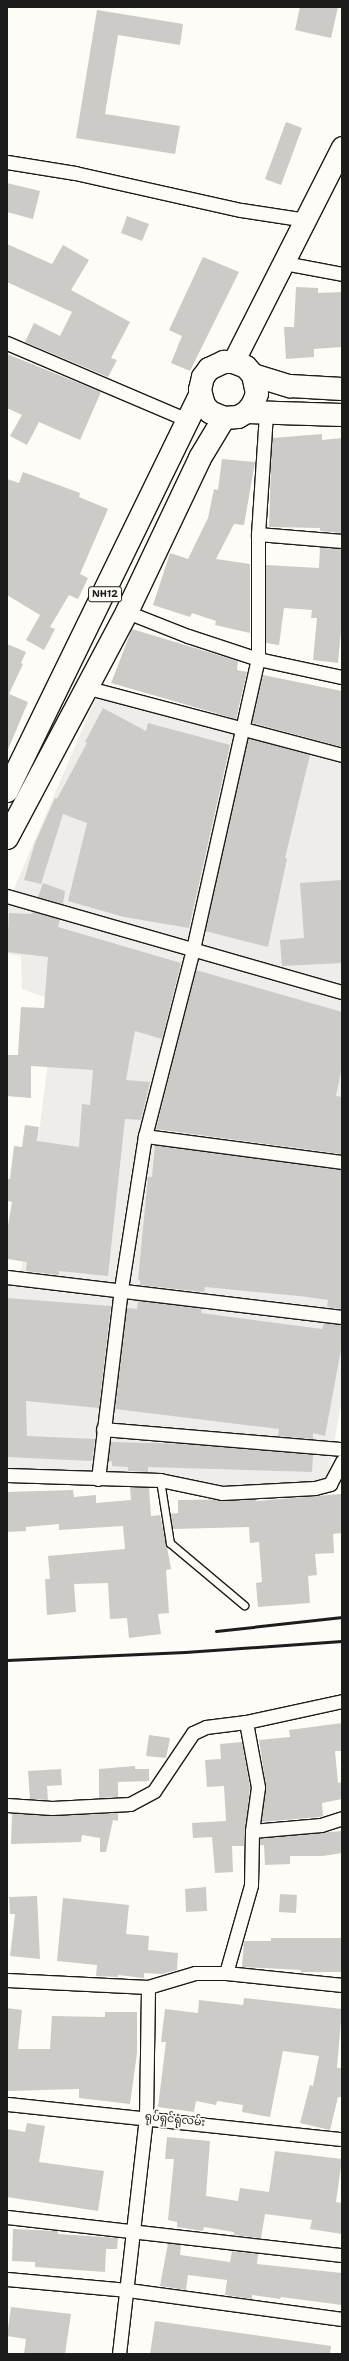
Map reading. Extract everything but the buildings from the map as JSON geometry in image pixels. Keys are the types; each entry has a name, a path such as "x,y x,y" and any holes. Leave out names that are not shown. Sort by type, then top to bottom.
{"highway":[{"name":"NH12","path":"7,791 190,421 200,395 203,377 209,369 224,362 233,362"},
{"path":"233,362 246,367 253,375 257,394 253,404 256,413"},
{"path":"253,375 290,386 342,389"},
{"path":"200,395 210,412 224,418 256,413 342,415"},
{"name":"NH12","path":"7,838 85,687 127,612 200,458 224,418"}],"main road":[{"path":"233,362 341,151"}],"street":[{"path":"7,162 75,173 241,210 306,220"},
{"path":"284,263 342,274"},
{"path":"7,343 190,421"},
{"path":"98,1479 121,1289 145,1136 194,949 258,659 256,413"},
{"path":"258,534 342,541"},
{"path":"127,612 188,636 258,659 342,677"},
{"path":"85,687 244,728 342,756"},
{"path":"7,896 342,992"},
{"path":"145,1136 342,1162"},
{"path":"7,1277 121,1289 342,1317"},
{"path":"103,1429 342,1449"},
{"path":"7,1475 160,1480 230,1492 315,1488 330,1484 341,1468"},
{"path":"7,1805 52,1808 130,1804 154,1791 193,1733 206,1727 246,1722 342,1701"},
{"path":"226,1974 251,1885 252,1831 258,1787 246,1722"},
{"path":"252,1831 321,1825 342,1818"},
{"path":"7,1980 148,1988 195,1973 226,1974 342,1985"},
{"path":"119,2354 128,2290 132,2230 146,2117 148,1988"},
{"name":"ရုပ်ရှင်ရုံလမ်း","path":"7,2104 146,2117 342,2139"},
{"path":"7,2217 342,2255"},
{"path":"7,2278 128,2290 342,2319"}],"lane":[{"path":"160,1480 170,1543 244,1605"}],"shaded area":[{"path":"101,686 342,752 342,1399 325,1493 267,1496 7,1476 7,1271 21,1272 56,1001 22,989 21,956 7,954 7,905"}],"railway":[{"path":"216,1631 342,1617"},
{"path":"7,1660 185,1652 342,1641"}]}
